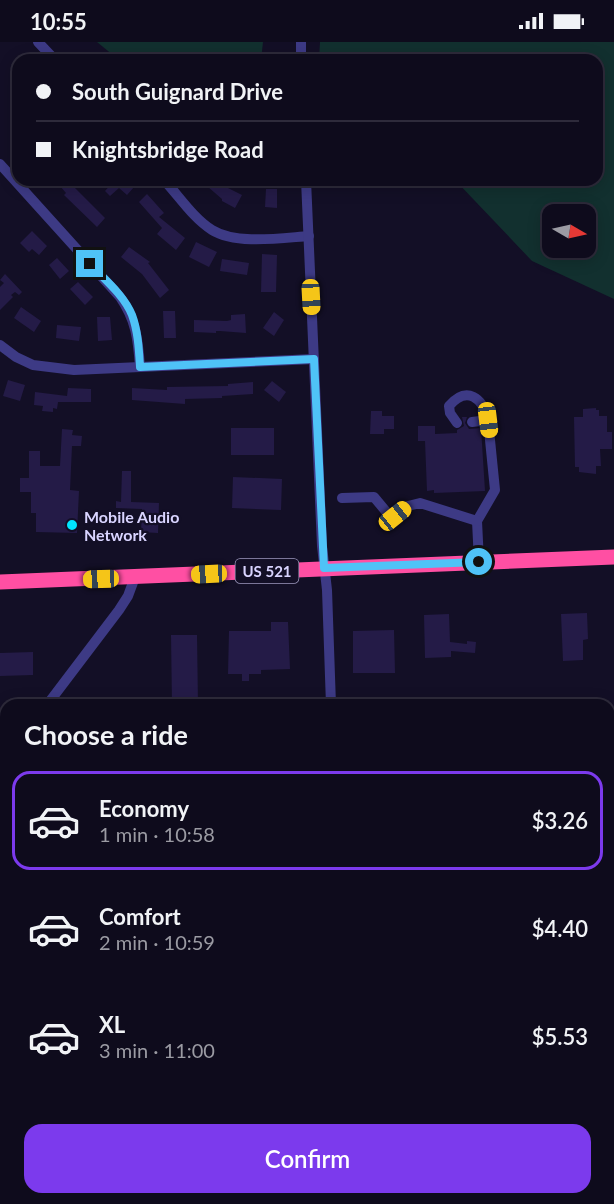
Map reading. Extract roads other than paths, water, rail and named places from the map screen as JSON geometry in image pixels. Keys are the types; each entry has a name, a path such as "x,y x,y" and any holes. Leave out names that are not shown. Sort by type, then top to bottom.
{"highway":[{"name":"US 521","path":"0,581 614,557"}],"street":[{"path":"38,42 49,54"},
{"path":"0,164 12,177"},
{"path":"20,186 130,311 136,328 140,367"},
{"path":"169,186 199,219 219,234 248,239 309,236"},
{"path":"306,186 331,699"},
{"path":"0,345 16,357 33,365 74,370 314,359"},
{"path":"457,423 450,413 449,406 455,398 471,395 479,399 488,420 495,490 477,522 479,562"},
{"path":"472,422 488,420"},
{"path":"342,498 374,497 388,515 395,516 408,506 420,503 477,522"},
{"path":"52,699 119,610 128,596 135,577"}],"place":[{"name":"Mobile Audio Network","path":"72,525"}]}
